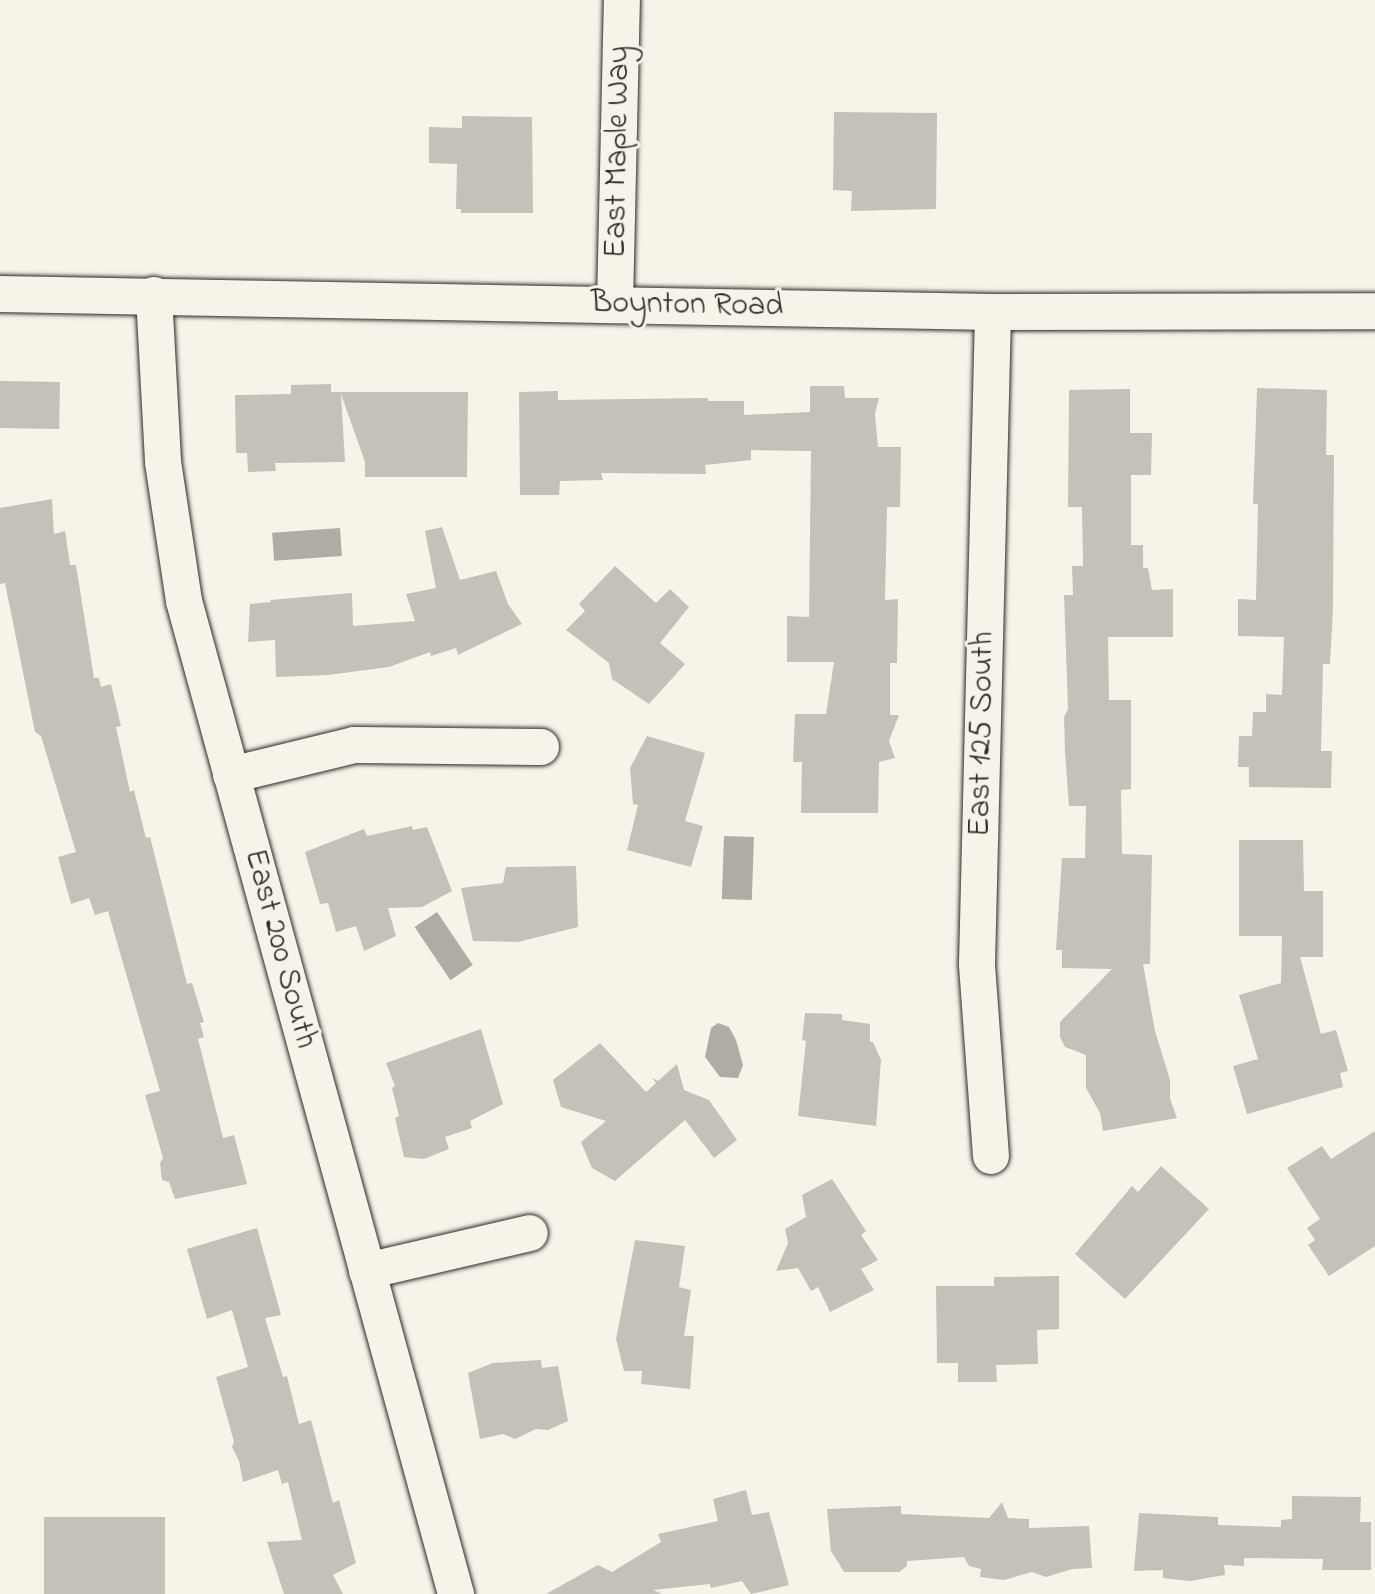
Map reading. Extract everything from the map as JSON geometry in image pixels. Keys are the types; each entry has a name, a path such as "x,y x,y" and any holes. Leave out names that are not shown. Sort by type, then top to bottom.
{"street":[{"name":"East Maple Way","path":"615,304 622,0"},
{"name":"Boynton Road","path":"0,294 993,312 1375,311"},
{"name":"East 200 South","path":"154,295 163,462 184,601 456,1594"},
{"name":"East 125 South","path":"991,1156 977,964 993,312"},
{"path":"231,775 354,745 541,747"},
{"path":"367,1271 530,1233"}],"shaded area":[{"path":"340,528 342,556 274,561 272,533"},
{"path":"724,836 754,837 752,900 722,899"},
{"path":"437,912 473,965 450,980 415,927"},
{"path":"718,1023 729,1027 736,1040 743,1065 738,1078 720,1077 705,1057 711,1028"}],"building":[{"path":"834,112 937,113 936,209 851,211 852,191 833,190"},
{"path":"462,116 532,117 533,213 461,213 461,209 456,209 457,164 429,163 429,127 462,128"},
{"path":"0,381 60,382 59,429 0,428"},
{"path":"331,384 331,392 468,392 467,477 365,477 365,462 341,394 345,462 275,463 276,471 248,472 247,453 236,453 235,395 291,394 291,385"},
{"path":"810,386 844,386 845,398 879,398 875,414 878,447 901,447 900,507 887,507 885,600 898,599 897,663 890,663 890,715 899,715 889,741 895,758 879,762 878,813 801,813 802,762 793,762 795,714 826,714 834,662 787,662 787,616 809,617 811,451 751,450 751,460 705,465 706,474 601,473 603,480 560,481 559,495 520,495 519,392 558,391 558,400 708,398 708,401 744,401 744,415 810,412"},
{"path":"1257,388 1327,390 1326,455 1334,455 1333,608 1330,664 1323,664 1321,751 1332,751 1331,788 1249,787 1249,767 1238,767 1239,736 1252,736 1253,712 1266,712 1266,694 1282,695 1284,637 1238,636 1238,599 1256,600 1258,504 1253,504"},
{"path":"1130,389 1130,433 1152,433 1151,475 1131,475 1131,545 1143,545 1143,568 1148,568 1152,590 1173,589 1173,637 1108,637 1109,700 1131,700 1131,789 1121,790 1122,854 1152,855 1150,964 1143,964 1155,1031 1170,1080 1170,1099 1177,1118 1103,1131 1100,1113 1086,1088 1086,1055 1065,1047 1060,1037 1060,1022 1112,969 1062,968 1062,950 1056,950 1062,858 1085,858 1086,806 1069,806 1065,752 1064,717 1068,709 1064,595 1073,595 1072,566 1083,566 1082,507 1068,507 1069,390"},
{"path":"52,499 54,534 65,531 70,565 76,565 94,678 99,678 101,687 111,684 121,726 116,727 130,792 134,790 146,838 150,837 187,984 192,983 204,1022 200,1023 204,1037 198,1039 223,1138 234,1135 247,1184 175,1199 169,1182 162,1180 160,1163 163,1158 145,1095 160,1091 108,911 95,915 89,898 71,904 58,857 76,852 41,736 35,732 5,583 0,584 0,508"},
{"path":"442,527 460,580 496,571 508,604 522,624 458,655 456,648 431,656 430,652 389,667 328,675 276,677 275,640 248,642 250,604 270,600 352,593 353,626 415,621 406,594 436,588 425,531"},
{"path":"615,566 656,603 670,589 689,607 660,643 685,664 649,704 612,679 609,663 566,630 585,611 579,604"},
{"path":"647,736 705,753 685,821 703,826 691,867 627,850 638,805 633,804 630,768"},
{"path":"412,826 413,830 427,827 452,891 422,907 388,908 396,936 364,951 356,926 336,932 328,903 320,904 305,852 364,829 367,836"},
{"path":"1239,840 1303,840 1304,891 1323,891 1323,957 1300,957 1321,1034 1336,1030 1348,1071 1340,1073 1343,1087 1247,1114 1233,1066 1258,1059 1239,995 1281,983 1282,936 1239,936"},
{"path":"576,866 578,927 518,942 473,941 461,888 503,883 506,867"},
{"path":"805,1013 842,1014 842,1020 870,1024 870,1042 873,1042 881,1060 876,1126 798,1116 806,1041 802,1040"},
{"path":"481,1029 503,1104 470,1121 472,1128 445,1137 449,1149 424,1159 404,1157 395,1118 399,1116 392,1088 395,1086 386,1063"},
{"path":"600,1043 646,1092 656,1083 652,1078 658,1081 677,1064 684,1090 709,1100 737,1140 714,1158 685,1120 615,1181 592,1168 581,1142 606,1121 561,1107 553,1080"},
{"path":"1375,1131 1375,1246 1329,1276 1308,1245 1315,1240 1307,1228 1320,1219 1287,1168 1322,1146 1331,1159"},
{"path":"1161,1166 1209,1209 1125,1299 1075,1254 1132,1186 1138,1192"},
{"path":"832,1179 866,1231 861,1235 878,1260 861,1269 874,1290 830,1312 818,1287 811,1291 798,1268 776,1271 788,1243 785,1229 806,1217 802,1195"},
{"path":"257,1228 281,1315 265,1318 283,1377 287,1376 299,1424 311,1420 333,1503 339,1500 356,1563 333,1575 343,1594 284,1594 267,1542 302,1540 288,1482 282,1484 278,1470 243,1482 239,1461 232,1447 234,1442 216,1377 248,1367 232,1310 207,1319 187,1249"},
{"path":"635,1240 685,1246 679,1287 691,1290 684,1336 694,1336 690,1389 641,1384 642,1371 624,1371 616,1339"},
{"path":"1059,1276 1059,1329 1037,1330 1038,1364 996,1365 997,1382 958,1382 958,1363 937,1363 936,1286 994,1286 994,1277"},
{"path":"541,1360 542,1368 558,1366 568,1421 548,1430 536,1429 515,1439 503,1434 480,1439 468,1373 493,1363"},
{"path":"746,1490 752,1515 769,1512 789,1585 751,1594 742,1581 711,1588 710,1584 653,1590 662,1594 546,1594 598,1565 612,1572 661,1542 658,1534 718,1521 713,1499"},
{"path":"1292,1496 1361,1497 1360,1522 1371,1522 1371,1570 1322,1570 1323,1559 1244,1558 1244,1566 1224,1565 1225,1575 1190,1581 1163,1578 1163,1570 1134,1571 1139,1513 1218,1517 1218,1525 1281,1527 1281,1520 1292,1519"},
{"path":"1002,1502 1008,1518 1029,1519 1029,1528 1089,1526 1092,1568 1072,1569 1046,1577 1032,1572 1004,1580 980,1577 981,1569 969,1566 964,1557 907,1561 907,1566 899,1572 844,1572 831,1551 827,1509 901,1506 901,1514 989,1518"},
{"path":"44,1517 165,1517 165,1594 44,1594"}]}
